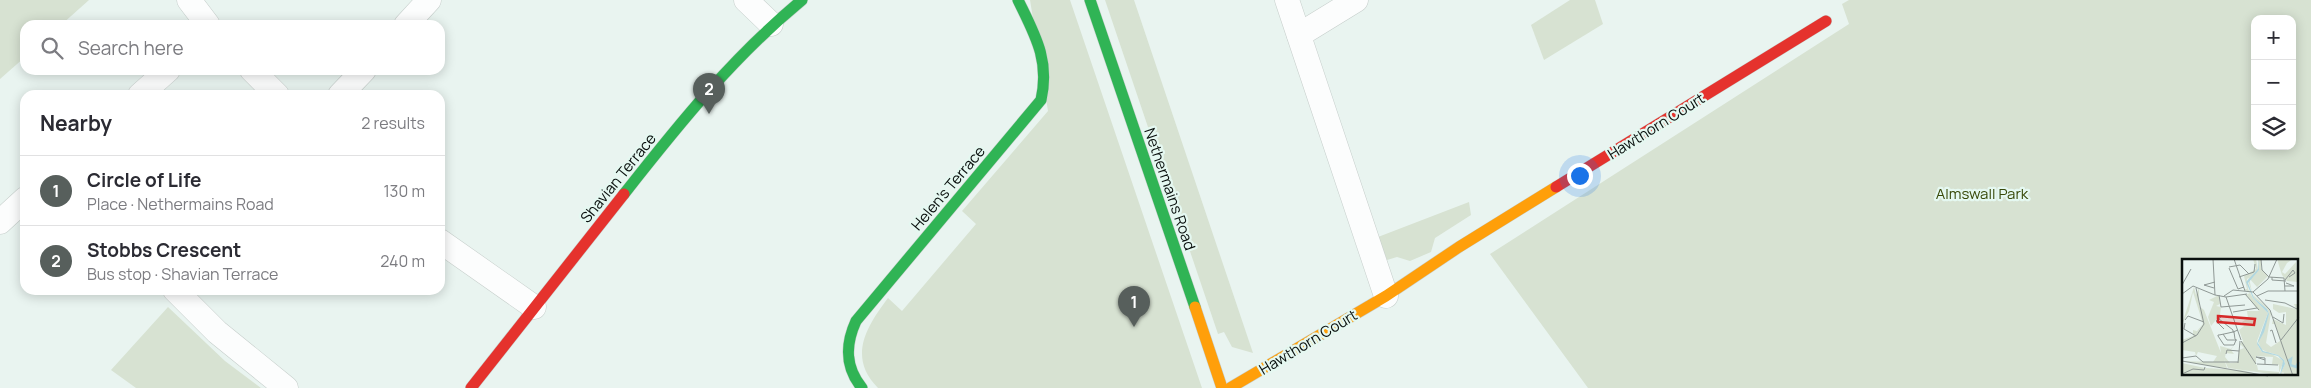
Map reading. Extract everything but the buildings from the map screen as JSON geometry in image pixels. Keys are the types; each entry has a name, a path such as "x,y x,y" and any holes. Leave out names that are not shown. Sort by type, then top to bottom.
{"street":[{"path":"189,0 204,20"},
{"path":"411,20 429,0"},
{"path":"746,0 771,24"},
{"name":"Shavian Terrace","path":"471,388 708,90 771,24 802,0"},
{"name":"Helen's Terrace","path":"862,388 851,371 847,359 849,337 856,321 1042,100 1047,75 1045,63 1041,49 1018,0"},
{"name":"Nethermains Road","path":"1090,0 1222,388"},
{"path":"1287,0 1386,296"},
{"path":"1299,36 1356,0"},
{"name":"Hawthorn Court","path":"1230,388 1386,296 1475,237 1826,21"},
{"path":"146,90 162,75"},
{"path":"257,75 272,90"},
{"path":"345,90 359,75"},
{"path":"0,222 20,204"},
{"path":"445,244 534,307"},
{"path":"180,295 217,332 286,388"}],"green space":[{"path":"0,0 89,0 67,20 20,20 20,61 0,79"},
{"path":"1030,0 1070,0 1202,388 878,388 864,365 862,353 867,331 880,309 888,298 902,311 976,224 962,211 1048,111"},
{"path":"1105,0 1134,0 1253,353 1232,347 1224,332 1218,334"},
{"path":"1570,0 1595,0 1603,24 1544,60 1531,25"},
{"name":"Almswall Park","path":"1849,0 2311,0 2311,388 1588,388 1490,254 1849,24 1842,4"},
{"path":"1469,202 1471,215 1435,238 1431,252 1410,261 1397,257 1387,260 1378,237"},
{"path":"168,307 225,361 261,388 136,388 111,370"}],"traffic: fast":[{"path":"624,194 686,117 730,68 802,0"},
{"path":"862,388 852,372 849,356 850,339 856,321 1041,100 1044,72 1042,60 1035,36 1018,0"},
{"path":"1090,0 1195,307"}],"traffic: slow":[{"path":"1230,388 1386,296 1459,247 1556,187"},
{"path":"1195,307 1222,388"}],"traffic: jam":[{"path":"1556,187 1826,21"},
{"path":"471,388 624,194"}],"place":[{"name":"Stobbs Crescent","path":"709,114"},
{"name":"Circle of Life","path":"1134,327"}]}
